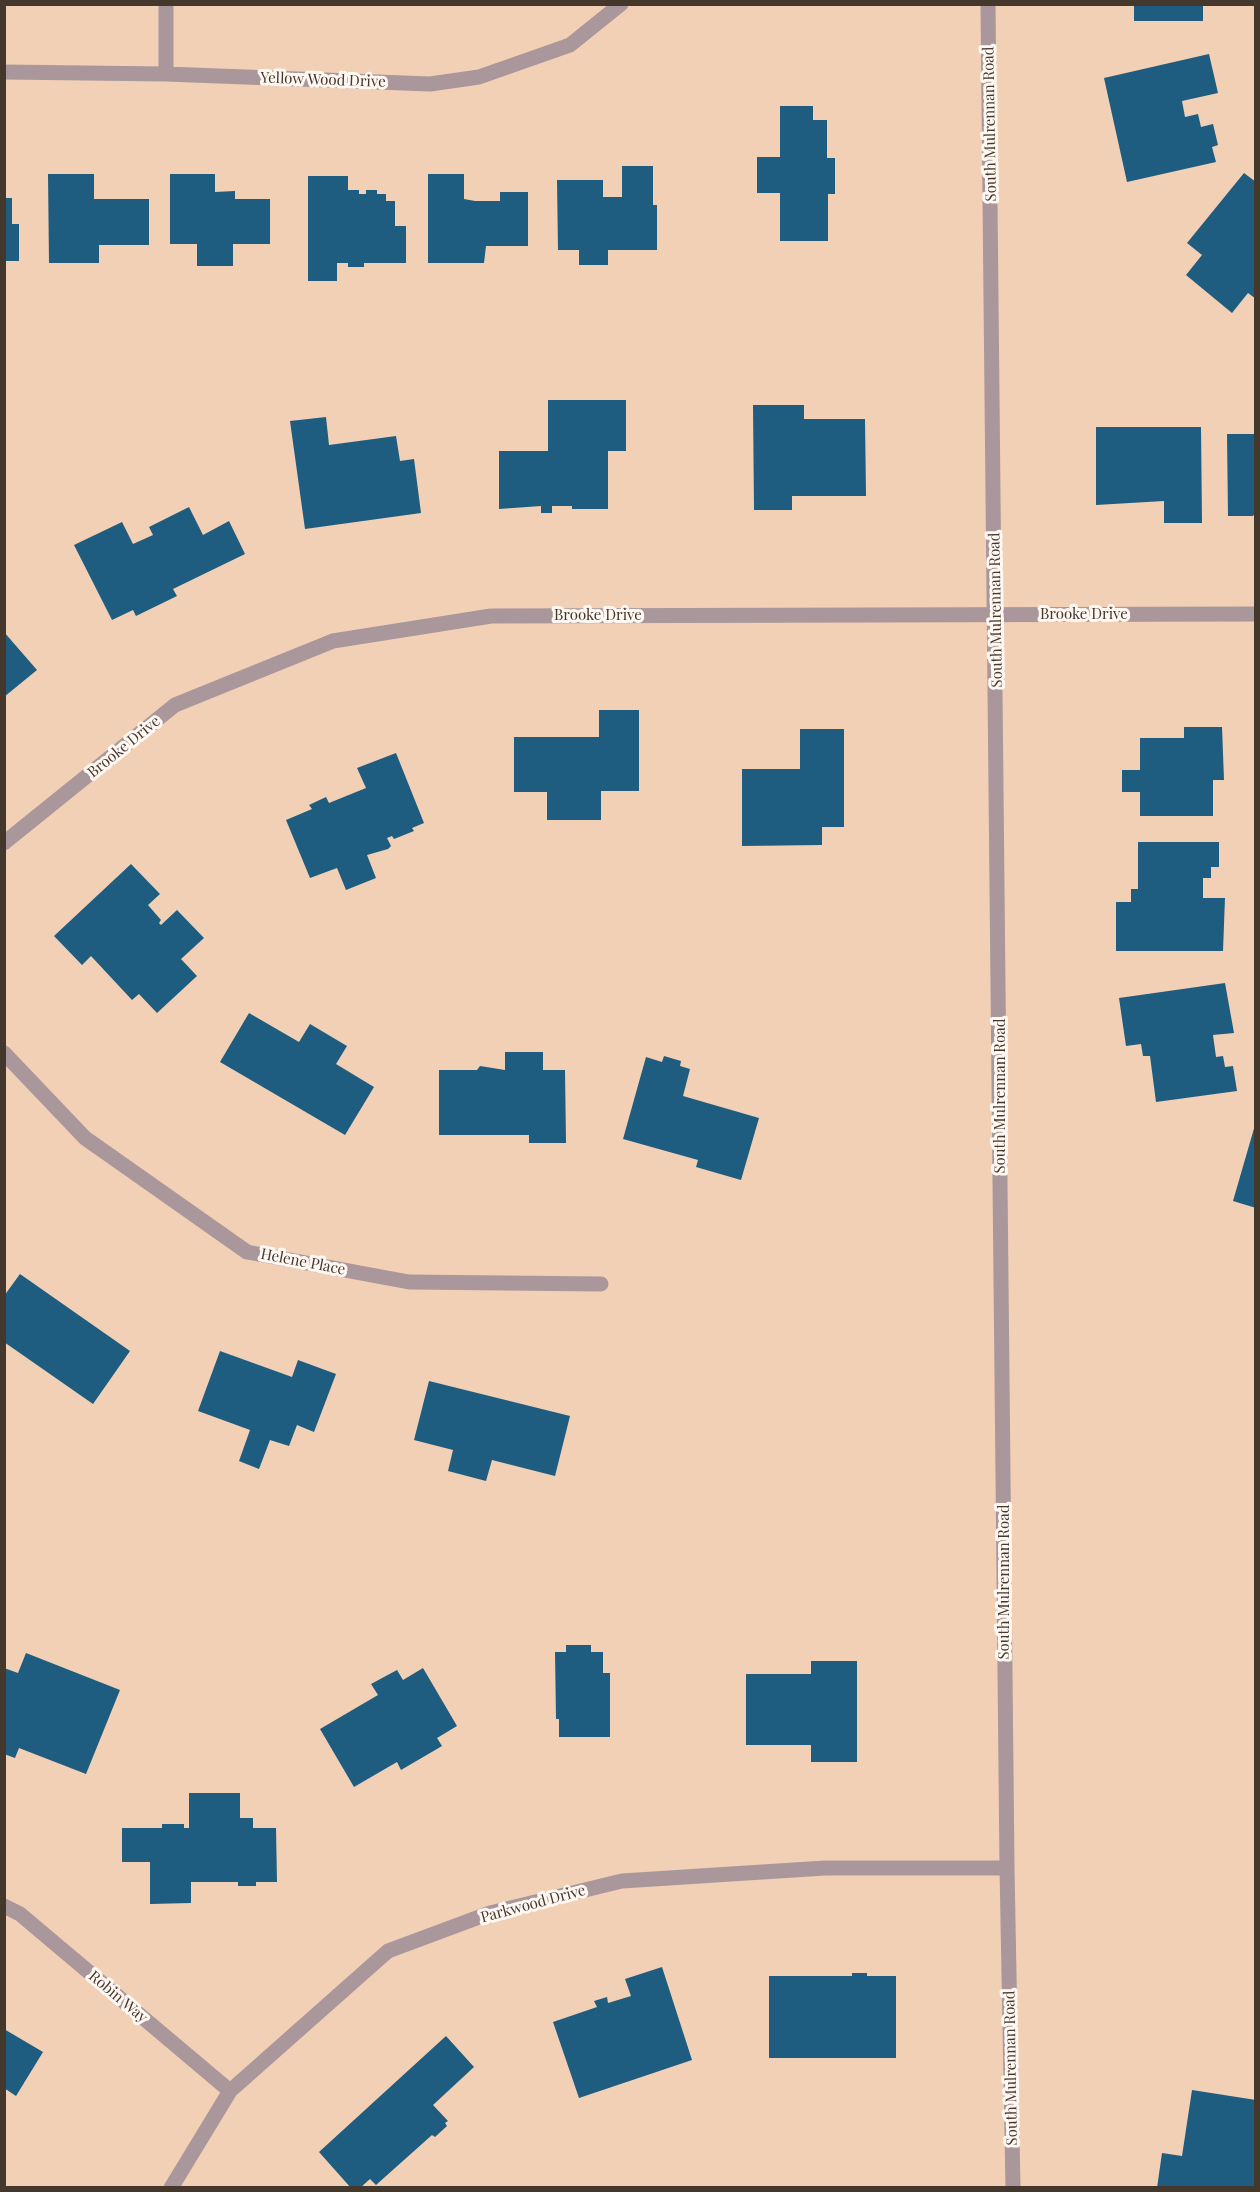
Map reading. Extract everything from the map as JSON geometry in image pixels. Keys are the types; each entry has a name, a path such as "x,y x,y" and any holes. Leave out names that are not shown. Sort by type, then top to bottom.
{"street":[{"path":"166,4 166,74"},
{"name":"Yellow Wood Drive","path":"4,72 166,74 430,84 469,78 570,45 621,4"},
{"name":"South Mulrennan Road","path":"988,4 1007,1868 1013,2187"},
{"name":"Brooke Drive","path":"4,843 175,705 333,641 491,616 1256,614"},
{"name":"Helene Place","path":"4,1053 85,1138 247,1252 410,1282 601,1284"},
{"name":"Parkwood Drive","path":"171,2187 230,2091 388,1952 490,1913 622,1881 825,1868 1007,1868"},
{"name":"Robin Way","path":"4,1906 20,1914 230,2091"}],"building":[{"path":"1134,4 1203,4 1203,21 1134,21"},
{"path":"1209,54 1218,93 1182,101 1185,117 1198,114 1201,127 1213,124 1218,145 1212,147 1216,162 1127,182 1104,78"},
{"path":"780,106 813,106 813,120 827,120 827,158 835,158 835,194 828,194 828,241 780,241 780,193 757,193 757,157 780,157"},
{"path":"622,166 653,166 653,205 657,205 657,250 608,250 608,265 579,265 579,250 558,250 557,180 603,180 603,197 622,197"},
{"path":"1244,173 1256,182 1256,299 1248,293 1232,313 1186,275 1202,255 1187,243"},
{"path":"48,174 94,174 94,199 149,199 149,245 99,245 99,263 49,263"},
{"path":"170,174 215,174 215,192 235,191 235,199 270,199 270,244 233,244 233,266 197,266 197,244 170,244"},
{"path":"428,174 464,174 464,199 475,201 500,201 500,192 528,192 528,246 486,246 484,263 428,263"},
{"path":"308,176 348,176 348,190 359,190 359,194 366,194 366,190 377,190 377,194 386,194 386,201 395,201 395,226 406,226 406,263 364,263 364,267 348,267 348,263 337,263 337,281 308,281"},
{"path":"4,198 12,198 12,224 19,224 19,261 4,261"},
{"path":"548,400 626,400 626,451 608,451 608,509 572,509 572,506 552,506 552,513 541,513 541,506 499,509 499,451 548,451"},
{"path":"753,405 804,405 804,419 865,419 866,496 792,496 792,510 754,510"},
{"path":"326,417 329,445 396,436 400,461 414,459 421,513 305,529 290,421"},
{"path":"1096,427 1201,427 1202,523 1164,523 1164,501 1096,505"},
{"path":"1227,434 1256,434 1256,512 1253,516 1228,516"},
{"path":"189,507 203,535 229,521 245,554 173,589 177,596 136,616 133,610 112,620 74,545 122,522 133,544 153,535 149,527"},
{"path":"4,632 37,670 4,697"},
{"path":"599,710 639,710 639,791 601,791 601,820 547,820 547,792 514,792 514,737 599,737"},
{"path":"1184,727 1222,727 1224,780 1213,780 1213,816 1140,816 1140,792 1122,792 1122,770 1140,770 1140,738 1184,738"},
{"path":"800,729 844,729 844,827 822,827 822,845 742,846 742,769 800,769"},
{"path":"396,753 424,823 412,828 414,831 394,839 392,836 387,838 391,846 388,849 367,855 376,878 346,890 337,868 310,878 286,820 312,809 309,805 326,797 329,803 366,788 357,768"},
{"path":"1138,842 1219,842 1219,867 1211,867 1211,878 1203,878 1203,898 1225,898 1223,951 1116,951 1116,902 1131,902 1131,889 1138,889"},
{"path":"131,864 160,894 148,905 161,920 159,923 161,925 177,910 204,938 181,959 197,976 157,1013 139,994 132,1000 91,956 82,965 54,936"},
{"path":"1225,983 1234,1033 1213,1035 1216,1057 1223,1056 1225,1067 1233,1066 1237,1091 1156,1102 1150,1056 1143,1056 1141,1044 1126,1046 1119,998"},
{"path":"249,1013 299,1042 310,1024 347,1046 336,1064 374,1087 345,1135 220,1062"},
{"path":"505,1052 543,1052 543,1070 565,1070 566,1143 529,1143 529,1135 439,1135 439,1070 477,1070 480,1066 505,1070"},
{"path":"664,1056 681,1061 680,1066 690,1069 683,1096 759,1118 741,1180 696,1167 698,1160 623,1139 646,1057 662,1062"},
{"path":"1256,1125 1256,1208 1233,1201"},
{"path":"20,1274 130,1351 93,1404 4,1342 4,1296"},
{"path":"220,1351 292,1377 298,1360 336,1374 314,1432 297,1425 289,1446 270,1440 259,1469 239,1461 250,1430 198,1411"},
{"path":"429,1381 570,1416 555,1476 492,1460 486,1481 448,1471 453,1450 414,1440"},
{"path":"566,1645 591,1645 591,1652 603,1652 603,1673 610,1673 610,1737 559,1737 559,1719 556,1719 555,1652 566,1652"},
{"path":"26,1653 120,1690 86,1774 19,1748 15,1758 4,1754 4,1668 18,1673"},
{"path":"811,1661 857,1661 857,1762 811,1762 811,1745 746,1745 746,1674 811,1674"},
{"path":"423,1668 457,1726 437,1738 442,1746 401,1770 397,1762 354,1787 320,1729 378,1695 371,1684 397,1670 403,1680"},
{"path":"189,1793 240,1793 240,1818 253,1818 253,1828 276,1828 277,1882 256,1882 256,1886 238,1886 238,1882 191,1882 191,1903 150,1904 150,1862 122,1862 122,1828 162,1828 162,1824 184,1824 184,1828 189,1828"},
{"path":"662,1967 692,2060 579,2098 553,2022 597,2007 594,2001 607,1997 608,2003 631,1996 625,1979"},
{"path":"852,1973 867,1973 867,1976 896,1976 896,2058 769,2058 769,1976 852,1976"},
{"path":"4,2029 43,2052 16,2096 4,2088"},
{"path":"446,2036 474,2067 433,2105 448,2121 445,2123 447,2126 435,2137 432,2135 376,2185 370,2179 360,2188 351,2188 319,2152"},
{"path":"1192,2090 1256,2100 1256,2188 1157,2188 1162,2153 1182,2156"}]}
